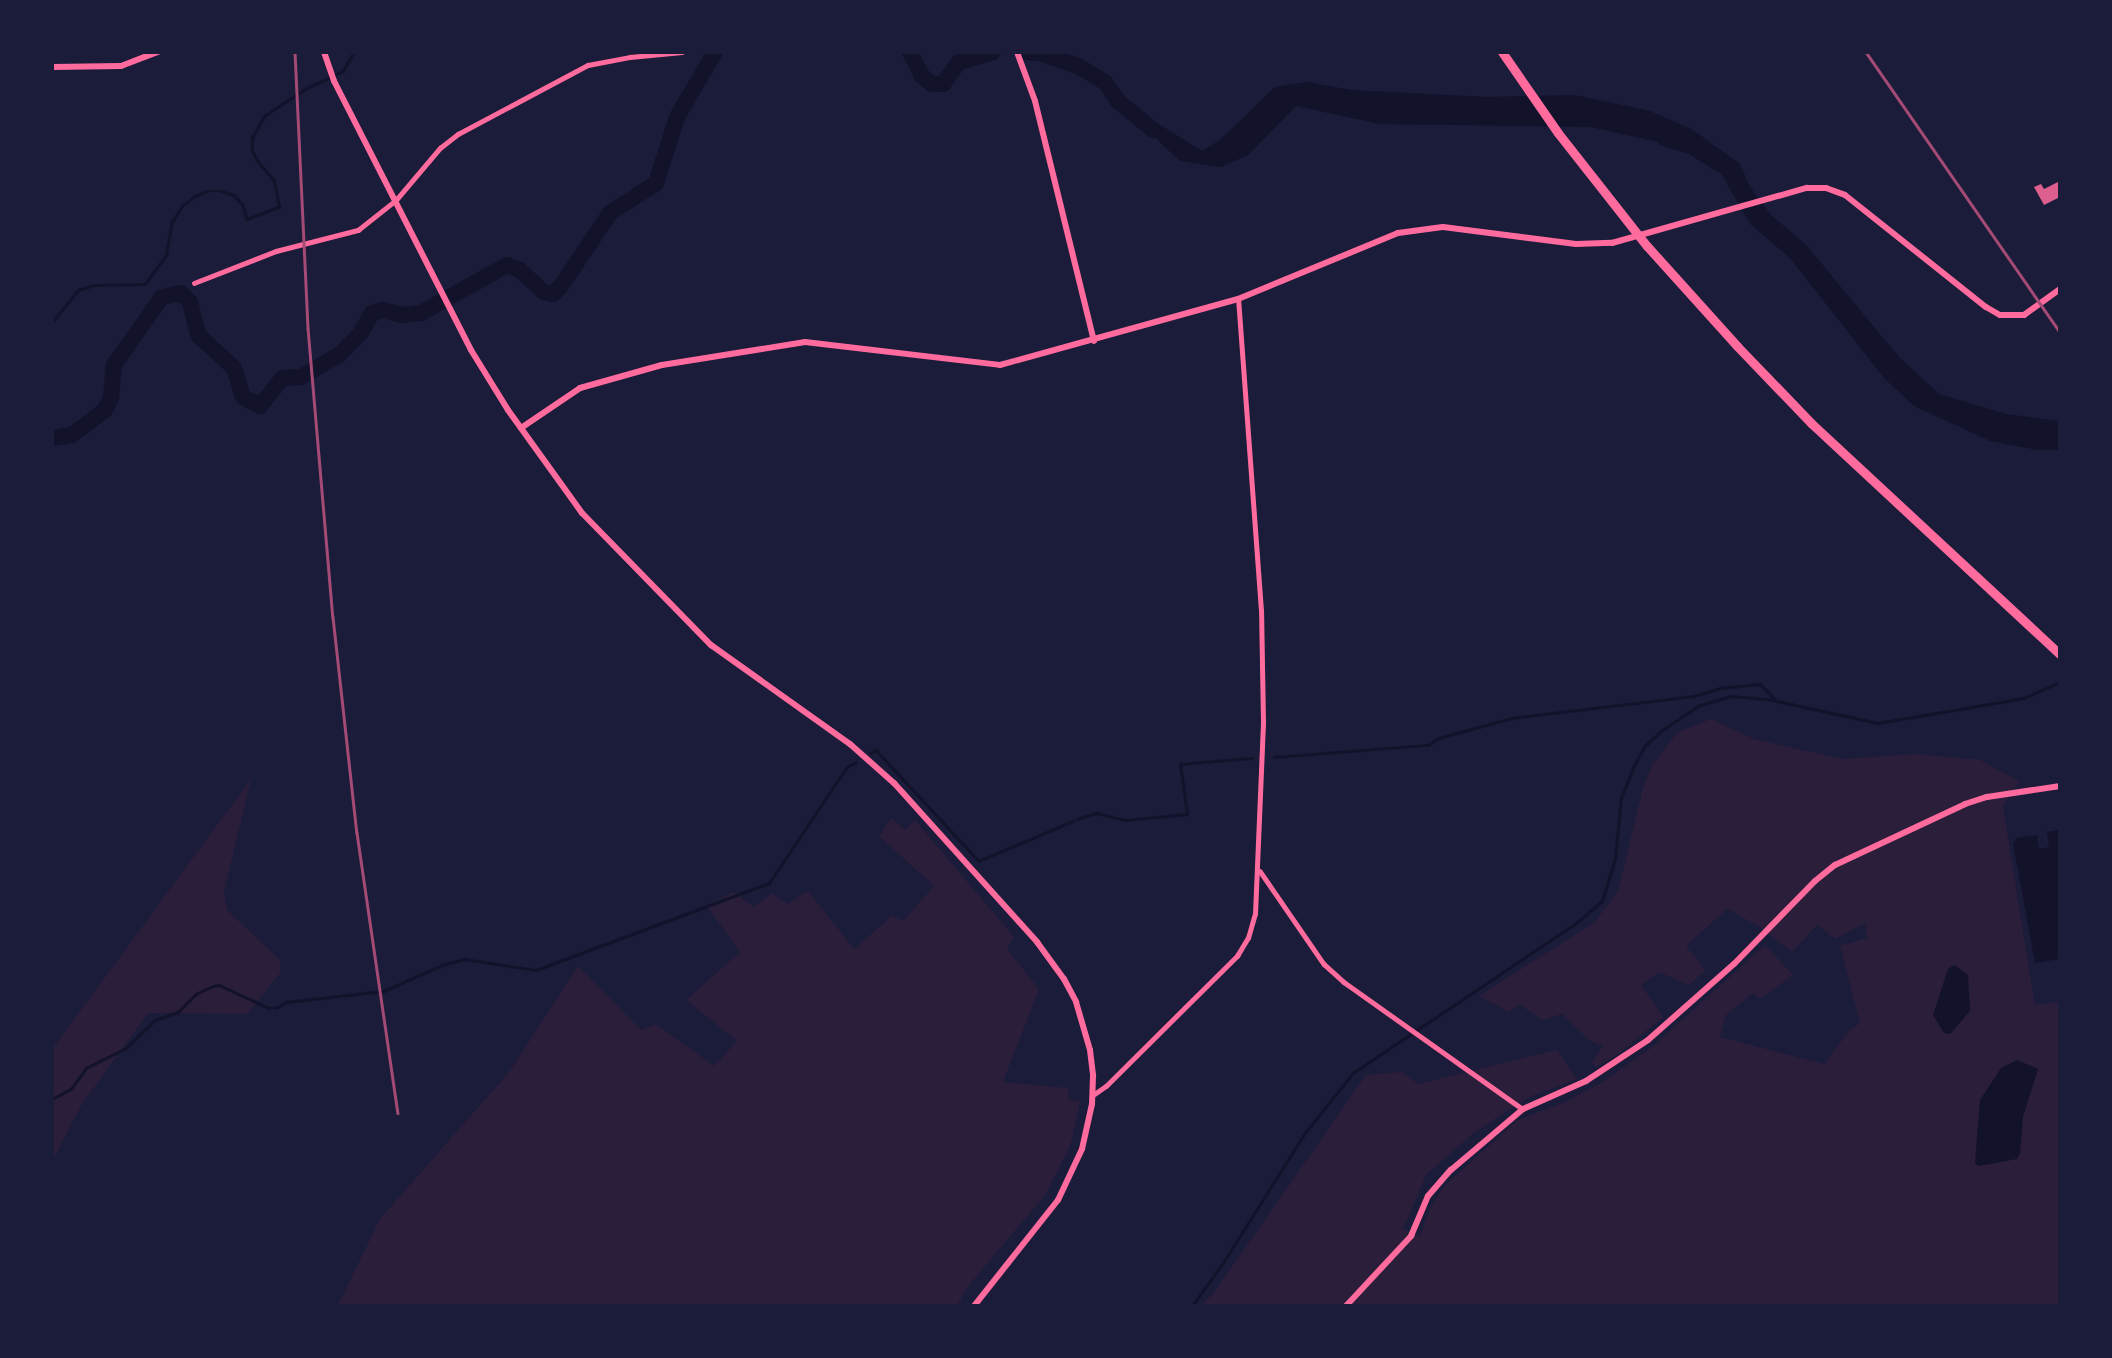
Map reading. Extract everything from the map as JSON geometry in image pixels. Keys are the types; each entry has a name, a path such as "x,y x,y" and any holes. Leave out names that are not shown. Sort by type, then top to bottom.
{"highway":[{"path":"1505,57 1558,133 1647,246 1811,424 2060,654"}],"street":[{"path":"52,67 121,66 158,52"},
{"path":"324,52 334,81 471,350 521,428 582,513 685,622 748,674 872,762 930,821 1037,942 1064,979 1076,1002 1090,1050 1093,1095 1082,1149 1072,1176 1058,1200 974,1306"},
{"path":"194,283 275,251 358,230 396,200 440,148 458,134 564,76 604,61 682,52"},
{"path":"1017,52 1029,82 1094,341"},
{"path":"521,428 580,388 662,365 805,342 990,366 1094,341 1238,299 1398,233 1443,228 1576,244 1598,244 1648,234 1705,216 1818,188 1845,195 1986,307 2000,315 2024,315 2060,289"},
{"path":"1093,1095 1106,1086 1243,948 1255,914 1259,870 1263,722 1261,611 1238,299"},
{"path":"1346,1306 1410,1236 1428,1196 1441,1179 1523,1109 1586,1081 1648,1040 1754,946 1815,881 1849,856 1987,796 2060,786"},
{"path":"1259,870 1324,964 1345,982 1523,1109"}],"shaded area":[{"path":"1307,82 1351,90 1487,97 1575,95 1650,111 1693,130 1740,164 1750,187 1771,215 1807,246 1899,357 1939,394 2006,414 2059,421 2059,450 2038,450 1990,441 1914,406 1884,378 1790,258 1750,224 1722,175 1689,154 1658,142 1591,127 1380,124 1296,106 1248,155 1221,167 1180,161 1133,117 1144,115 1202,151 1220,140 1275,87"},
{"path":"1711,719 1754,739 1842,759 1916,754 1980,760 2019,781 2003,807 2035,1005 2059,1002 2059,1305 1200,1306 1213,1294 1366,1075 1401,1072 1418,1084 1557,1050 1577,1079 1529,1097 1476,1131 1426,1175 1403,1229 1420,1236 1431,1207 1444,1186 1518,1120 1565,1102 1601,1083 1652,1047 1765,945 1793,975 1760,999 1753,993 1726,1015 1720,1037 1824,1064 1849,1031 1860,1023 1840,946 1867,938 1865,923 1835,939 1817,925 1792,952 1760,927 1727,909 1686,946 1706,971 1688,985 1659,972 1641,985 1663,1017 1620,1053 1596,1067 1592,1063 1603,1046 1590,1041 1562,1014 1542,1020 1520,1005 1509,1012 1479,996 1595,922 1618,891 1643,788 1652,765 1678,732"},
{"path":"251,779 224,892 227,910 280,960 281,972 247,1014 148,1013 82,1104 53,1160 53,1048"},
{"path":"891,818 905,830 915,820 1014,937 1007,949 1039,989 1003,1082 1068,1088 1069,1100 1080,1101 1070,1147 1045,1195 970,1284 957,1305 338,1305 380,1219 510,1071 578,966 641,1030 656,1024 714,1066 737,1041 686,1000 740,952 707,906 733,892 754,907 772,893 787,904 808,891 854,949 892,916 903,921 934,886 879,836"},
{"path":"2058,830 2059,959 2035,963 2013,843 2017,838 2037,835 2039,849 2049,847 2047,832"},
{"path":"1954,965 1968,975 1970,1011 1950,1034 1944,1033 1933,1015 1948,969"},
{"path":"2017,1060 2038,1069 2023,1117 2020,1153 2017,1159 1979,1166 1975,1163 1980,1100 2001,1068"}],"building":[{"path":"2060,181 2060,197 2044,205 2034,187 2041,184 2044,189"}],"waterway":[{"path":"52,322 78,290 94,285 145,284 166,255 172,222 182,206 193,197 207,191 234,195 243,205 247,219 279,207 274,181 252,151 252,138 264,116 307,88 342,72 354,52"},
{"path":"52,438 72,435 105,410 111,398 114,365 162,297 181,293 190,302 198,335 234,368 243,397 260,406 283,378 301,377 339,355 360,334 372,313 383,310 402,315 421,313 507,265 520,270 544,292 553,294 610,213 656,183 677,117 715,52"},
{"path":"910,52 922,76 932,84 943,84 959,62 993,52"},
{"path":"1025,52 1039,53 1078,66 1105,82 1118,101 1153,130"},
{"path":"1192,1306 1223,1263 1305,1133 1353,1073 1576,923 1602,901 1615,859 1621,798 1644,747 1661,731 1698,706 1731,696 1768,699 1878,723 2024,698 2060,682"},
{"path":"1274,757 1428,745 1439,738 1512,718 1694,696 1720,688 1760,684 1775,699"},
{"path":"870,753 876,750 979,861 1073,821"},
{"path":"1077,819 1097,813 1126,820 1187,814 1180,764 1252,758"},
{"path":"52,1099 71,1089 86,1068 126,1048 155,1020 178,1012 196,994 213,986 219,985 269,1008 276,1008 287,1002 384,991 442,965 464,959 536,970 769,883 847,767 856,762"}],"railway":[{"path":"295,52 308,328 333,617 357,833 398,1113"},
{"path":"1866,52 2060,332"}]}
